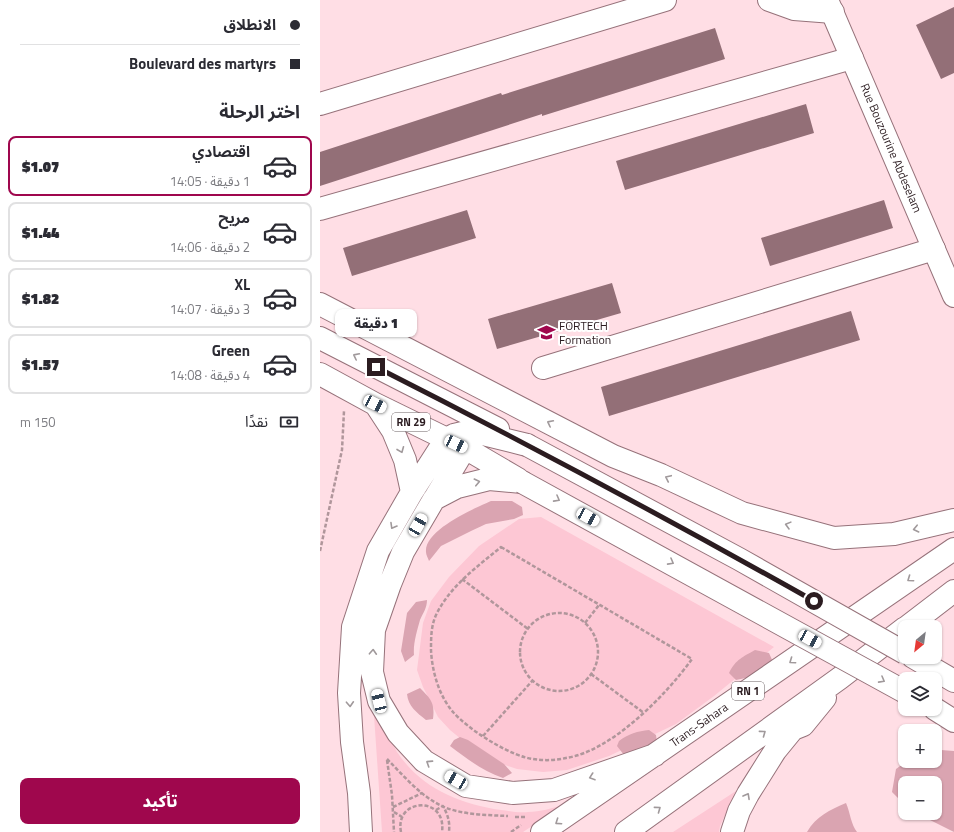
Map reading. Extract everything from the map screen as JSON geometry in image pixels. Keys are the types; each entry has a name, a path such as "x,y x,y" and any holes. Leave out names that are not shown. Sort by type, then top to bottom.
{"main road":[{"path":"320,104 665,0"},
{"path":"769,0 794,9 830,6"},
{"name":"Rue Bouzourine Abdeselam","path":"830,6 954,296"},
{"path":"320,209 852,58"},
{"path":"543,368 934,249"},
{"path":"320,304 614,456 661,475 742,513 834,538 894,534 954,520"},
{"name":"RN 29","path":"320,338 527,445"},
{"name":"RN 29","path":"320,374 375,404 446,439"},
{"path":"375,404 393,430 405,460 412,492"},
{"path":"461,410 466,440"},
{"path":"655,755 554,790 513,793 466,786 424,761 398,734 379,701 372,672 374,630 390,584 403,552 466,440 480,432 527,445 739,559 898,649"},
{"path":"361,832 359,792 352,742 350,703 352,627 378,551 412,492 446,439 454,435 466,440 522,482 563,503 898,688"},
{"path":"434,499 457,487 489,479 522,482"},
{"name":"Trans-Sahara","path":"542,832 954,549"},
{"path":"916,620 954,591"},
{"path":"626,832 840,678 898,634"},
{"path":"925,664 954,681"},
{"path":"732,832 739,811 748,794 775,751 793,728 803,725 840,678"},
{"path":"942,713 954,721"}],"path":[{"path":"320,551 342,450 344,410 347,389"},
{"path":"501,547 599,605 692,659 681,674 644,713 593,750 568,758 548,760 524,757 495,744 483,736 453,712 440,692 432,663 431,635 435,616 445,599 462,579 501,547"},
{"path":"462,579 528,629"},
{"path":"585,623 599,605"},
{"path":"555,613 574,616 585,623 594,634 597,643 597,662 591,674 581,684 573,688 563,690 545,688 533,680 525,669 521,660 520,651 528,629 538,619 555,613"},
{"path":"591,674 644,713"},
{"path":"483,736 533,680"},
{"path":"387,759 394,812 394,832"},
{"path":"393,807 422,793"},
{"path":"401,832 400,826 402,817 406,811 413,806 421,805 429,806 436,810 441,816 443,825 442,832"},
{"path":"436,810 443,806 448,815 450,825 449,832"},
{"path":"394,812 402,817"}],"shaded area":[{"path":"491,501 512,501 522,507 523,515 514,519 486,524 471,531 441,546 429,561 426,552 428,544 441,528 463,514"},
{"path":"541,517 774,647 714,696 676,724 609,756 567,770 543,772 517,769 493,761 472,748 450,730 438,717 423,687 417,670 423,623 431,601 449,577 479,546 519,519"},
{"path":"427,600 426,608 420,620 414,646 414,655 405,662 401,651 407,613 416,602"},
{"path":"755,650 769,653 773,662 755,676 736,680 729,673 734,664"},
{"path":"372,686 386,728 397,752 407,765 429,785 456,799 501,810 532,812 564,805 523,832 382,832"},
{"path":"420,688 427,695 433,705 433,719 426,720 416,712 409,702 407,694"},
{"path":"649,730 656,735 657,743 624,755 617,746 619,741 626,736"},
{"path":"460,737 468,740 504,764 512,773 503,778 489,772 469,760 450,746 454,740"},
{"path":"942,750 954,751 954,832 930,820 942,820 942,776 898,776 898,798 892,792 896,769 898,768 942,768"},
{"path":"736,791 720,826 719,832 673,832"},
{"path":"846,803 853,826 857,832 807,832 819,818 829,811"}],"building":[{"path":"954,7 954,73 941,79 916,25"},
{"path":"715,28 725,59 542,116 542,114 320,186 320,152 501,93 502,95"},
{"path":"806,104 814,133 625,190 616,161"},
{"path":"884,200 893,228 770,266 761,238"},
{"path":"467,210 476,238 352,276 343,248"},
{"path":"612,283 621,313 497,349 488,319"},
{"path":"851,311 860,340 609,416 601,387"}],"place":[{"name":"FORTECH Formation","path":"546,333"}],"route":[{"path":"376,367 508,434 814,601"}]}
